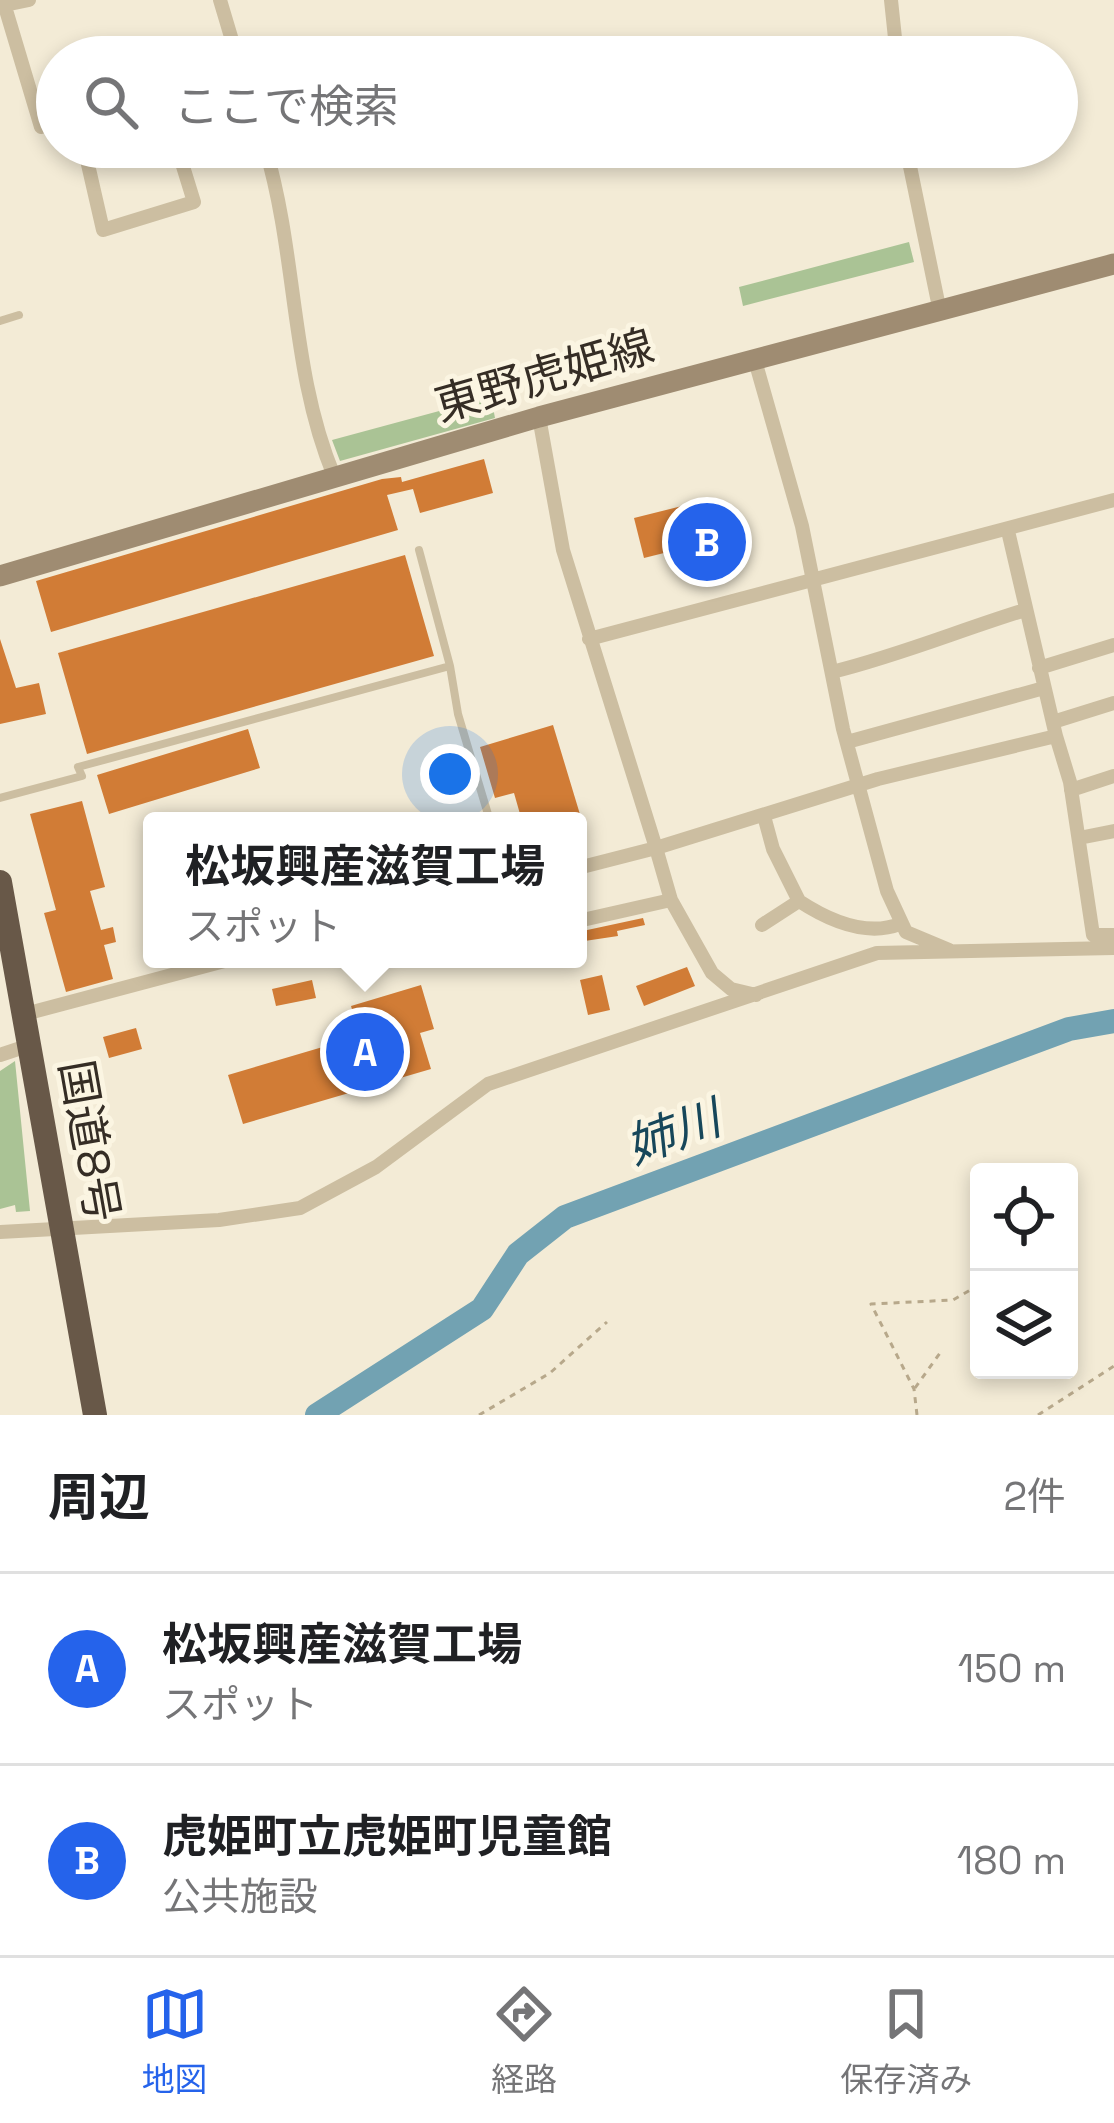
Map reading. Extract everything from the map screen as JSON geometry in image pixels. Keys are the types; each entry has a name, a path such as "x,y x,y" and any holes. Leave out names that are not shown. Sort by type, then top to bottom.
{"highway":[{"name":"国道8号","path":"0,882 95,1415"}],"main road":[{"name":"東野虎姫線","path":"0,577 538,417 1114,264"}],"street":[{"path":"29,0 2,4 36,114"},
{"path":"220,0 231,36"},
{"path":"891,0 895,36"},
{"path":"89,168 103,230 194,202 183,168"},
{"path":"271,168 286,215 310,418 334,476"},
{"path":"911,168 939,307"},
{"path":"754,357 815,582 847,742 900,924 925,942 964,955"},
{"path":"538,417 563,550 671,899 712,973 731,988 756,995"},
{"path":"590,639 1114,500"},
{"path":"1008,531 1071,790 1093,935 1114,935"},
{"path":"832,672 896,656 919,642 1025,610"},
{"path":"1039,668 1114,645"},
{"path":"847,742 1044,688"},
{"path":"587,866 1054,729 1114,703"},
{"path":"1071,790 1114,776"},
{"path":"764,816 773,849 800,902 841,924 886,929 900,924"},
{"path":"1079,838 1114,830"},
{"path":"587,919 671,899"},
{"path":"762,925 800,902"},
{"path":"0,1232 219,1220 299,1208 376,1167 488,1084 877,953 964,955 1114,948"},
{"path":"25,1014 198,968"},
{"path":"0,1054 30,1045"}],"lane":[{"path":"0,321 19,315"},
{"path":"418,550 487,812"},
{"path":"0,798 82,776 78,767 451,666"}],"path":[{"path":"916,1415 914,1389 871,1304 953,1300 970,1290"},
{"path":"479,1415 550,1373 607,1322"},
{"path":"914,1389 940,1353"},
{"path":"1038,1415 1114,1366"}],"green space":[{"path":"909,242 914,262 743,306 739,287"},
{"path":"491,397 495,418 340,461 332,440"},
{"path":"15,1061 30,1211 16,1212 15,1205 0,1209 0,1071"}],"building":[{"path":"484,459 493,493 420,513 413,489 387,495 398,530 51,632 36,581 382,479 401,477 402,482"},
{"path":"706,500 710,510 720,507 728,537 644,558 634,518"},
{"path":"405,555 434,656 87,754 58,653"},
{"path":"0,639 16,688 39,683 46,714 0,724"},
{"path":"553,725 579,812 519,812 514,793 495,798 480,747"},
{"path":"248,729 260,768 109,814 97,775"},
{"path":"82,801 105,887 90,891 101,930 113,927 116,942 104,945 113,979 66,992 44,913 56,910 30,814"},
{"path":"643,918 645,925 587,941 587,930"},
{"path":"687,967 695,986 644,1006 636,986"},
{"path":"602,975 610,1010 588,1015 580,980"},
{"path":"312,980 316,998 276,1006 272,989"},
{"path":"421,985 434,1029 420,1033 431,1069 243,1124 228,1075 360,1036 351,1006"},
{"path":"136,1028 142,1049 109,1058 103,1037"}],"waterway":[{"name":"姉川","path":"317,1415 482,1309 518,1254 565,1217 1069,1029 1114,1021"}],"place":[{"name":"虎姫町立虎姫町児童館","path":"707,542"},
{"name":"松坂興産滋賀工場","path":"365,1052"}]}
